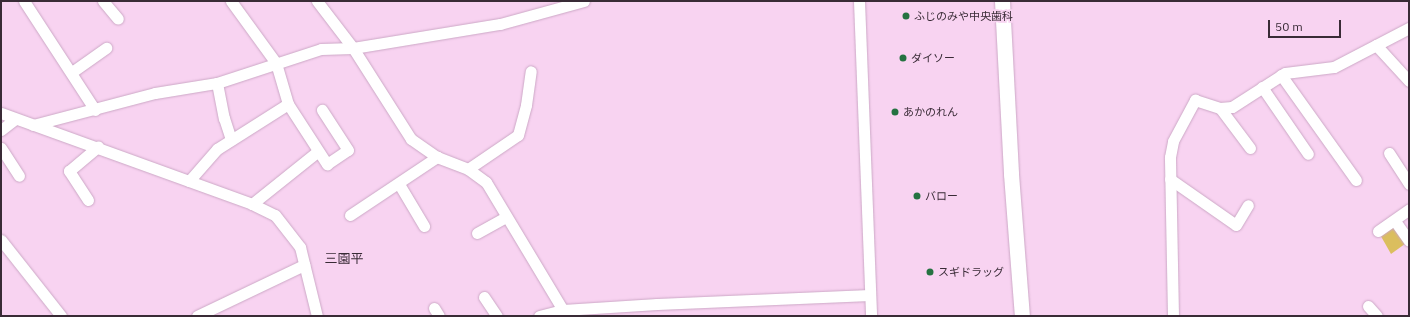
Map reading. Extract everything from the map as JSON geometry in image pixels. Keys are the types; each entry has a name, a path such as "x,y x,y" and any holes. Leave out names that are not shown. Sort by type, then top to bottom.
{"street":[{"path":"24,1 72,72 95,110"},
{"path":"102,1 118,19"},
{"path":"231,1 276,63 288,104 317,152 327,164 348,150 322,110"},
{"path":"318,1 353,48 411,139 437,157 468,169 486,182 563,310"},
{"path":"33,125 155,94 217,83 322,49 353,48 500,24 584,1"},
{"path":"859,1 871,316"},
{"path":"1002,1 1011,174 1022,316"},
{"path":"1173,316 1170,179 1173,141 1195,100 1220,108 1232,108 1281,75 1334,66 1409,28"},
{"path":"1376,45 1409,81"},
{"path":"72,72 106,48"},
{"path":"468,169 518,135 526,106 531,71"},
{"path":"1281,75 1356,180"},
{"path":"217,83 224,118 232,140"},
{"path":"1262,87 1308,154"},
{"path":"189,182 218,150 288,104"},
{"path":"1220,108 1250,148"},
{"path":"1,113 252,204 275,215 289,229 300,247 318,316"},
{"path":"1,130 15,119"},
{"path":"88,200 69,171 98,147"},
{"path":"1,148 19,176"},
{"path":"252,204 317,152"},
{"path":"1389,153 1409,184"},
{"path":"350,215 437,157"},
{"path":"1170,179 1240,228 1248,205"},
{"path":"398,184 424,226"},
{"path":"1378,231 1395,221 1409,209"},
{"path":"477,233 506,217"},
{"path":"1395,221 1409,241"},
{"path":"1,240 60,316"},
{"path":"197,316 304,266"},
{"path":"540,316 563,310 870,295"},
{"path":"484,297 497,316"},
{"path":"1368,306 1377,316"}],"shaded area":[{"path":"1395,221 1409,241 1391,254 1378,231"}],"place":[{"name":"ふじのみや中央歯科","path":"906,16"},
{"name":"ダイソー","path":"903,58"},
{"name":"あかのれん","path":"895,112"},
{"name":"バロー","path":"917,196"},
{"name":"スギドラッグ","path":"930,272"}],"district":[{"name":"三園平","path":"344,259"}]}
